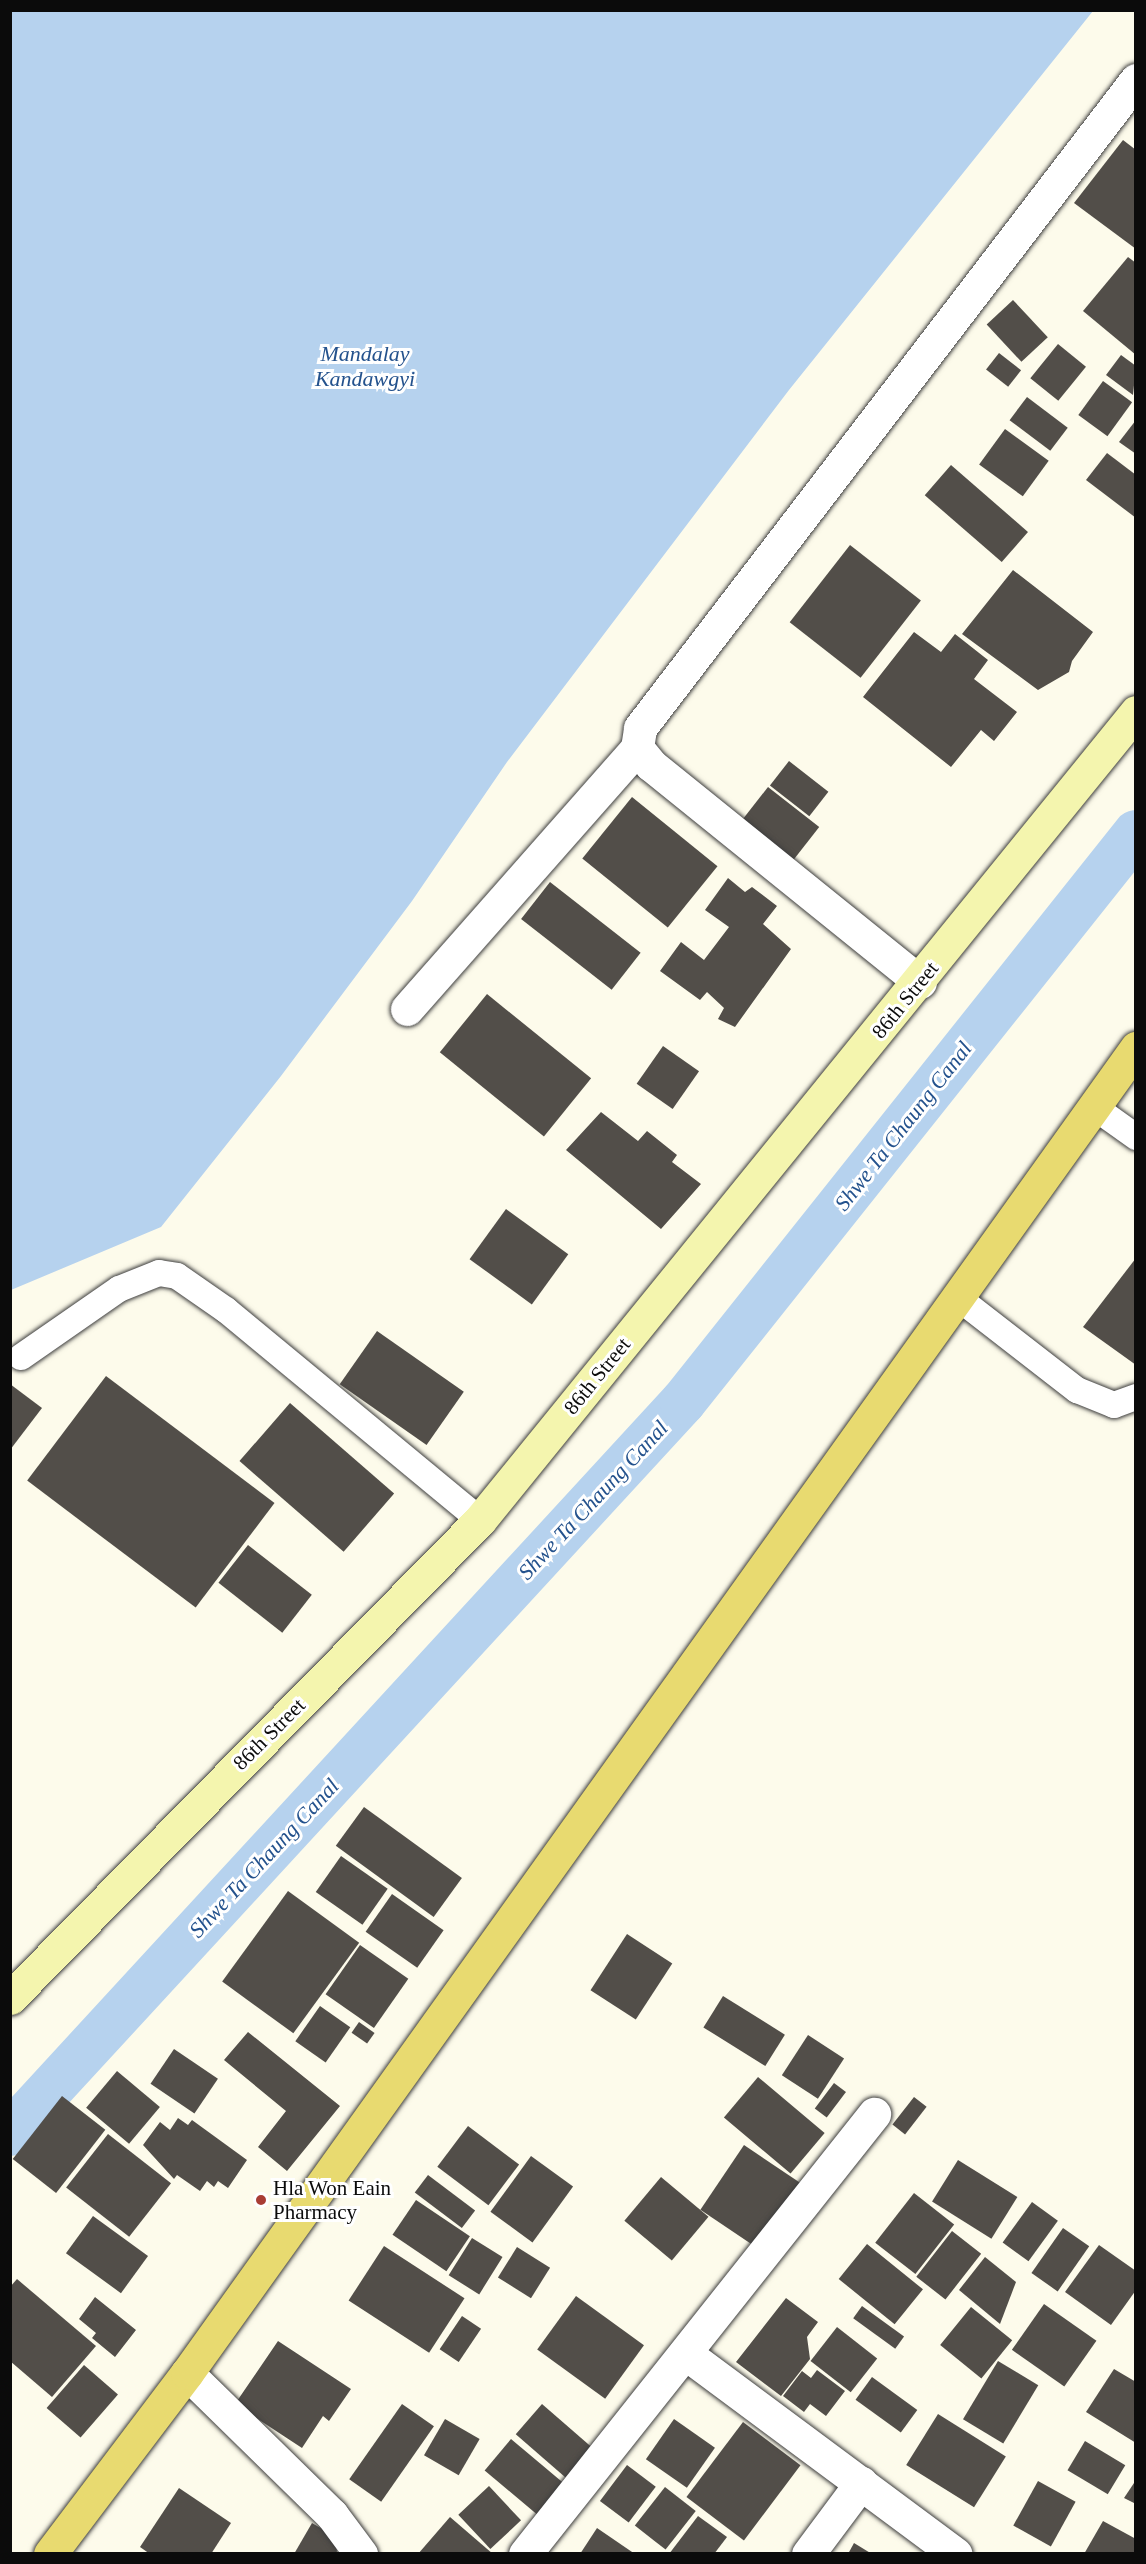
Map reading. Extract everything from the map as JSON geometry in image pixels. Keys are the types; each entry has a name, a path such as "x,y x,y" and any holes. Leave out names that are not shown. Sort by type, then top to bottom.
{"main road":[{"name":"86th Street","path":"10,1998 480,1520 920,982 1136,712"},
{"path":"50,2553 187,2373 1136,1048"}],"street":[{"path":"408,1009 637,748 640,728 651,712 1136,80"},
{"path":"637,748 651,765 920,982"},
{"path":"525,2553 874,2114"},
{"path":"685,2353 956,2553"},
{"path":"187,2373 332,2514 361,2553"},
{"path":"808,2553 861,2483"}],"lane":[{"path":"1094,1107 1136,1137"},
{"path":"21,1358 119,1289 159,1273 177,1276 226,1310 480,1520"},
{"path":"957,1297 1077,1390 1114,1405 1136,1397"}],"water":[{"name":"Mandalay Kandawgyi","path":"11,10 1093,11 789,390 507,762 412,901 281,1076 161,1227 11,1290"}],"building":[{"path":"1123,140 1136,150 1136,249 1074,203"},
{"path":"1128,257 1136,263 1136,355 1083,311"},
{"path":"1013,300 1048,337 1021,362 987,325"},
{"path":"1058,344 1086,367 1058,401 1030,378"},
{"path":"999,353 1021,370 1008,387 986,370"},
{"path":"1121,355 1136,366 1133,395 1106,375"},
{"path":"1103,381 1132,402 1107,436 1078,415"},
{"path":"1027,397 1068,428 1050,451 1010,420"},
{"path":"1136,420 1136,454 1119,442"},
{"path":"1005,429 1049,461 1023,496 979,465"},
{"path":"1107,453 1136,475 1136,518 1086,480"},
{"path":"951,465 1028,532 1002,562 925,495"},
{"path":"850,545 921,600 861,678 790,622"},
{"path":"1013,570 1093,632 1072,661 1069,672 1038,690 962,634"},
{"path":"914,632 941,652 955,634 988,660 974,679 1017,712 994,741 981,730 951,767 863,697"},
{"path":"789,761 828,792 809,816 770,785"},
{"path":"768,787 819,827 790,865 738,825"},
{"path":"632,797 717,866 668,928 582,858"},
{"path":"728,878 745,892 752,887 777,906 763,924 791,949 735,1027 718,1019 724,1008 707,992 700,1000 660,971 681,942 704,960 729,927 705,910"},
{"path":"550,882 641,953 612,990 521,919"},
{"path":"487,994 591,1078 544,1137 440,1052"},
{"path":"663,1046 699,1071 673,1109 637,1084"},
{"path":"601,1112 638,1141 647,1131 677,1155 672,1162 701,1184 661,1229 566,1150"},
{"path":"506,1209 568,1254 532,1304 470,1259"},
{"path":"1136,1258 1136,1365 1083,1327"},
{"path":"377,1331 464,1392 427,1445 340,1384"},
{"path":"106,1376 275,1503 196,1608 27,1481"},
{"path":"10,1384 42,1408 10,1450"},
{"path":"290,1403 394,1494 344,1552 239,1461"},
{"path":"248,1545 312,1595 282,1633 218,1583"},
{"path":"364,1807 462,1878 434,1917 336,1846"},
{"path":"341,1856 388,1889 362,1925 316,1892"},
{"path":"288,1891 359,1943 293,2033 222,1982"},
{"path":"392,1894 444,1930 417,1968 366,1932"},
{"path":"627,1934 672,1963 636,2020 591,1990"},
{"path":"360,1945 408,1979 374,2028 326,1994"},
{"path":"723,1996 785,2035 765,2066 703,2027"},
{"path":"320,2006 350,2027 326,2062 295,2041"},
{"path":"359,2022 375,2033 367,2044 352,2033"},
{"path":"248,2032 340,2106 287,2171 258,2147 286,2111 224,2060"},
{"path":"808,2035 844,2058 818,2099 782,2075"},
{"path":"174,2049 218,2079 194,2113 151,2084"},
{"path":"117,2071 160,2107 129,2144 86,2108"},
{"path":"758,2077 825,2133 791,2174 724,2118"},
{"path":"834,2083 846,2092 827,2118 815,2109"},
{"path":"62,2096 105,2130 56,2193 13,2159"},
{"path":"914,2097 927,2107 905,2134 892,2125"},
{"path":"178,2118 188,2125 192,2120 247,2160 228,2188 218,2181 214,2187 207,2181 200,2191 177,2175 174,2179 143,2145 160,2122 170,2130"},
{"path":"468,2126 519,2165 488,2205 437,2167"},
{"path":"108,2134 171,2183 129,2237 66,2188"},
{"path":"744,2145 801,2184 758,2248 700,2210"},
{"path":"531,2156 573,2187 533,2242 490,2212"},
{"path":"958,2160 1017,2197 991,2239 932,2202"},
{"path":"428,2175 475,2211 462,2228 415,2193"},
{"path":"661,2177 708,2217 672,2261 624,2221"},
{"path":"914,2193 954,2224 915,2274 875,2243"},
{"path":"416,2200 470,2236 446,2271 393,2235"},
{"path":"1032,2202 1058,2221 1028,2261 1003,2242"},
{"path":"93,2216 148,2256 121,2293 66,2253"},
{"path":"1063,2228 1089,2246 1058,2291 1031,2273"},
{"path":"952,2231 981,2254 945,2299 916,2277"},
{"path":"472,2238 503,2257 479,2294 449,2275"},
{"path":"867,2244 923,2289 895,2324 839,2279"},
{"path":"1099,2245 1136,2271 1136,2290 1111,2325 1065,2292"},
{"path":"384,2246 465,2298 429,2353 349,2301"},
{"path":"517,2247 550,2268 531,2298 498,2278"},
{"path":"985,2257 1016,2282 1000,2324 959,2290"},
{"path":"17,2279 96,2346 52,2397 10,2361 10,2287"},
{"path":"576,2296 644,2345 605,2399 537,2349"},
{"path":"95,2297 136,2330 115,2357 92,2338 96,2333 79,2319"},
{"path":"786,2298 818,2322 807,2337 810,2359 781,2396 736,2362"},
{"path":"1044,2304 1096,2341 1064,2387 1012,2350"},
{"path":"862,2306 904,2337 895,2349 853,2318"},
{"path":"971,2307 1012,2340 981,2378 940,2345"},
{"path":"462,2316 481,2329 459,2362 440,2349"},
{"path":"837,2327 877,2358 851,2392 811,2361"},
{"path":"278,2341 351,2389 329,2421 323,2416 302,2448 235,2404"},
{"path":"998,2361 1038,2385 1003,2443 963,2419"},
{"path":"84,2365 118,2395 81,2438 47,2408"},
{"path":"1114,2369 1136,2382 1136,2443 1086,2412"},
{"path":"817,2370 845,2391 826,2416 810,2404 804,2412 783,2396 802,2371 811,2378"},
{"path":"872,2377 917,2410 901,2433 856,2400"},
{"path":"402,2404 434,2426 381,2502 349,2479"},
{"path":"542,2404 594,2449 568,2479 516,2434"},
{"path":"938,2414 1006,2456 974,2507 906,2465"},
{"path":"445,2419 480,2439 459,2475 424,2455"},
{"path":"674,2419 715,2448 687,2488 646,2459"},
{"path":"743,2422 801,2465 744,2540 686,2497"},
{"path":"511,2439 565,2484 538,2515 485,2470"},
{"path":"1085,2441 1125,2465 1108,2494 1067,2470"},
{"path":"627,2465 656,2487 629,2523 600,2501"},
{"path":"1136,2480 1136,2504 1124,2498"},
{"path":"1038,2481 1076,2502 1051,2546 1013,2526"},
{"path":"489,2486 521,2520 490,2549 458,2515"},
{"path":"665,2487 696,2511 666,2550 635,2526"},
{"path":"179,2488 231,2523 211,2554 150,2554 140,2547"},
{"path":"698,2516 727,2537 714,2554 669,2554"},
{"path":"450,2517 493,2554 418,2554"},
{"path":"1103,2521 1136,2539 1136,2554 1084,2554"},
{"path":"312,2523 336,2537 337,2554 294,2554"},
{"path":"597,2528 635,2554 580,2554"},
{"path":"854,2543 872,2554 848,2554"}],"waterway":[{"name":"Shwe Ta Chaung Canal","path":"10,2133 683,1402 1136,833"}],"place":[{"name":"Hla Won Eain Pharmacy","path":"261,2200"}]}
